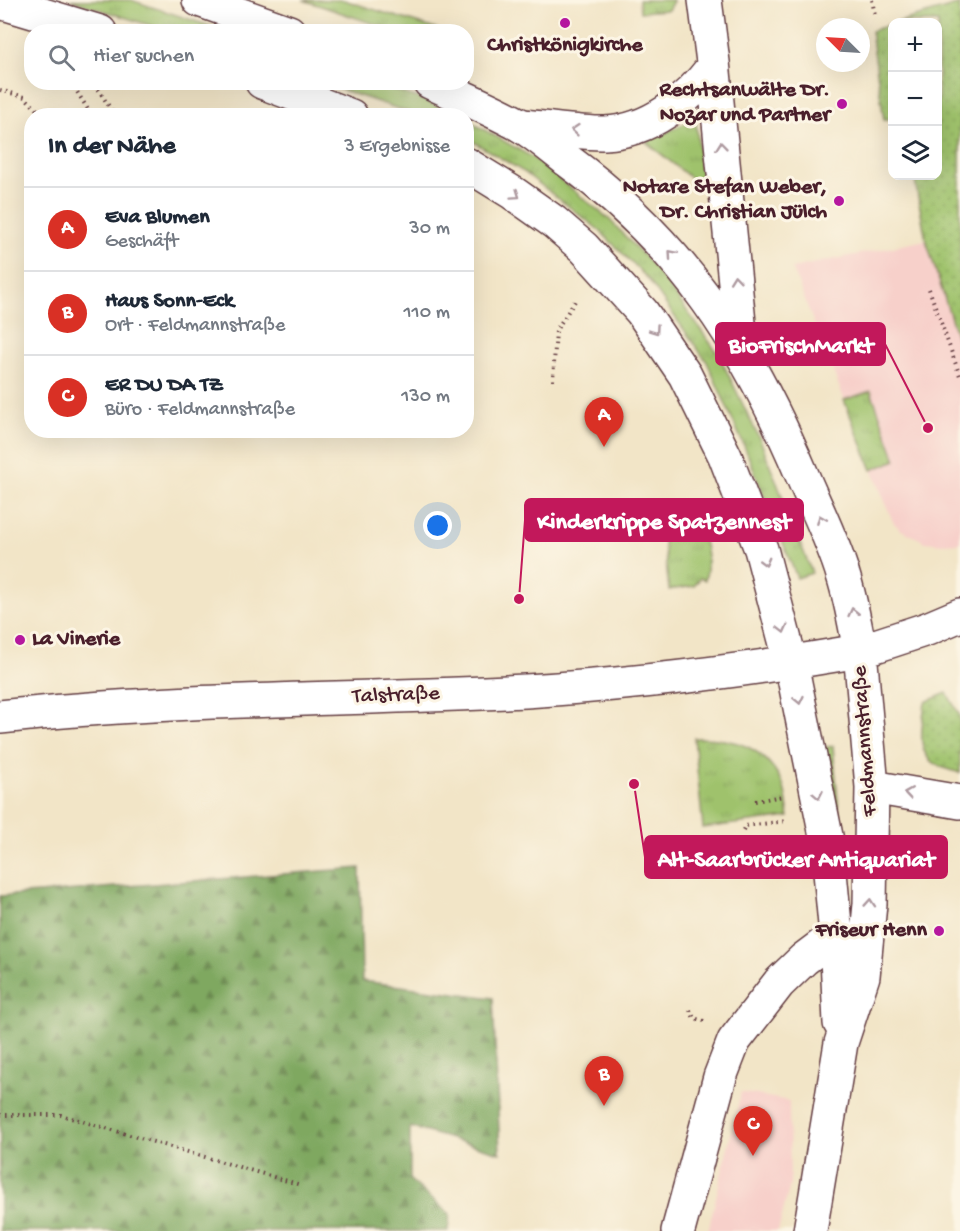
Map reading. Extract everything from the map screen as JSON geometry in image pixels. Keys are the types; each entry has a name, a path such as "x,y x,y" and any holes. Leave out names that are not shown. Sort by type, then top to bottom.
{"main road":[{"path":"199,0 266,24"},
{"path":"705,0 742,353"},
{"path":"0,2 73,24"},
{"path":"447,90 522,126 605,133 628,129 681,103 698,87 713,67"},
{"path":"283,90 330,108"},
{"name":"Feldmannstraße","path":"522,126 601,184 623,204 673,255 712,305 742,353 791,448 843,573 860,651 872,787 870,904 863,976 841,1042 810,1231"},
{"name":"Feldmannstraße","path":"474,169 529,204 584,248 642,312 685,375 725,456 761,549 791,663 827,841 836,935 841,1042"},
{"name":"Talstraße","path":"0,717 166,703 538,690 680,679 860,651 927,629 960,615"},
{"path":"872,787 960,802"},
{"path":"678,1231 720,1077 734,1041 779,983 804,959 836,935"}],"path":[{"path":"872,0 875,15"},
{"path":"0,90 25,97 35,108"},
{"path":"76,90 87,108"},
{"path":"99,90 111,108"},
{"path":"929,289 960,376"},
{"path":"553,381 556,330 575,301"},
{"path":"755,801 793,795"},
{"path":"743,830 745,826 797,820"},
{"path":"690,1010 694,1018"},
{"path":"0,1115 61,1115 301,1185"}],"shaded area":[{"path":"926,240 960,347 960,543 926,542 901,530 893,522 792,268"},
{"path":"741,1092 789,1101 790,1185 778,1231 708,1231"}],"green space":[{"path":"70,0 131,0 204,24 146,24"},
{"path":"303,0 344,0 420,24 374,24"},
{"path":"639,0 673,1 668,10 640,12"},
{"path":"960,4 960,347 926,240 915,180 942,180 942,18 912,18"},
{"path":"888,25 888,119 884,120 871,31"},
{"path":"342,90 394,90 442,108 396,108"},
{"path":"696,118 702,187 646,142"},
{"path":"474,124 532,157 609,219 658,271 719,355 761,442 812,573 797,578 745,448 707,362 648,279 599,230 524,172 474,142"},
{"path":"871,391 896,460 872,470 844,400"},
{"path":"690,502 706,550 705,580 700,578 694,586 669,590 660,507"},
{"path":"947,693 960,716 960,773 930,760 923,746 922,728 925,702"},
{"path":"694,738 735,742 758,753 776,772 783,785 789,817 703,828"},
{"path":"833,746 842,848 821,748"},
{"path":"360,868 362,981 493,998 500,1153 410,1127 410,1180 450,1214 448,1231 0,1231 0,896"}],"place":[{"name":"Christkönigkirche","path":"565,23"},
{"name":"Rechtsanwälte Dr. Nozar und Partner","path":"842,104"},
{"name":"Notare Stefan Weber, Dr. Christian Jülch","path":"839,201"},
{"name":"BioFrischMarkt","path":"928,428"},
{"name":"Eva Blumen","path":"604,447"},
{"name":"Kinderkrippe Spatzennest","path":"519,599"},
{"name":"La Vinerie","path":"20,640"},
{"name":"Alt-Saarbrücker Antiquariat","path":"634,784"},
{"name":"Friseur Henn","path":"939,931"},
{"name":"Haus Sonn-Eck","path":"604,1106"},
{"name":"ER DU DA TZ","path":"753,1156"}]}
